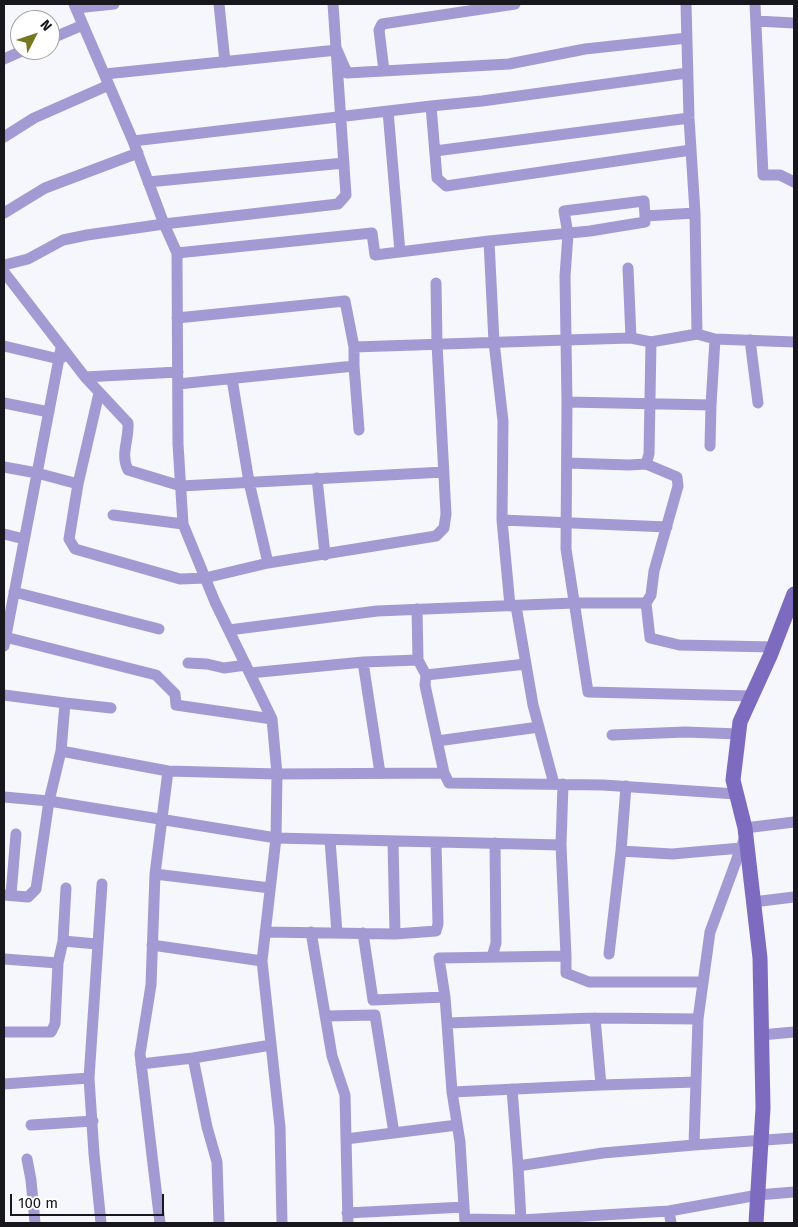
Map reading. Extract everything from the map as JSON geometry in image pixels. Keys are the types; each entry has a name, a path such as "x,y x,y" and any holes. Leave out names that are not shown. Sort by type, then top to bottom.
{"street":[{"path":"114,4 75,6 138,153 164,224 177,253 178,444 183,524 205,578 272,719 277,774 276,838 262,962 280,1127 282,1223"},
{"path":"219,4 225,62"},
{"path":"4,265 28,259 63,240 164,224 338,204 346,194 333,4"},
{"path":"384,71 378,30 382,24 515,4"},
{"path":"686,4 689,118 695,212 697,334"},
{"path":"755,4 763,175 780,175 794,182"},
{"path":"756,21 794,23"},
{"path":"60,35 83,25"},
{"path":"337,50 347,73 509,64 586,49 687,38"},
{"path":"105,74 337,50"},
{"path":"133,141 482,101 688,73"},
{"path":"4,138 34,118 110,86"},
{"path":"431,106 437,178 446,186 691,150"},
{"path":"388,111 400,252"},
{"path":"435,151 689,118"},
{"path":"4,213 45,188 138,153"},
{"path":"148,182 344,163"},
{"path":"177,253 372,233 376,254 568,234 645,222 644,201 564,211 568,234 565,276 567,402 566,549 588,692 752,696"},
{"path":"645,216 695,212"},
{"path":"490,241 494,342 503,421 502,520 513,606 539,727 558,784 566,973 589,982 703,982"},
{"path":"628,268 631,338"},
{"path":"4,272 61,348 65,359 128,423 124,460 128,470 180,486 444,472"},
{"path":"99,393 78,484 69,539 75,549 180,579 205,578 268,563 436,536 444,528 446,514 437,344 436,282"},
{"path":"177,318 345,301 354,347 359,430"},
{"path":"354,347 631,338 651,342 697,334 715,339 794,342"},
{"path":"710,446 715,339"},
{"path":"750,340 758,403"},
{"path":"646,464 649,454 651,342"},
{"path":"4,346 65,359"},
{"path":"65,359 49,412 14,592 7,608 5,642 156,675 175,694 176,705 272,719"},
{"path":"178,384 354,366"},
{"path":"84,377 178,372"},
{"path":"232,379 249,482 268,563"},
{"path":"567,402 712,405"},
{"path":"4,404 49,412"},
{"path":"567,463 646,464 677,477 678,486 654,571 651,595 646,604 650,638 679,645 773,647"},
{"path":"4,466 78,484"},
{"path":"318,478 325,555"},
{"path":"112,515 183,524"},
{"path":"502,520 667,527"},
{"path":"4,534 24,539"},
{"path":"14,592 159,630"},
{"path":"756,1223 763,1108 760,958 744,837 733,780 740,722 794,594"},
{"path":"229,630 376,611 574,603 646,604"},
{"path":"417,610 418,660 426,675 425,685 444,773 449,783 626,786 736,794"},
{"path":"188,663 248,669 418,660"},
{"path":"363,662 380,773"},
{"path":"426,675 526,664"},
{"path":"4,695 111,708"},
{"path":"16,834 7,895 28,897 36,889 49,801 61,751 65,703"},
{"path":"437,741 539,727"},
{"path":"612,735 685,732 739,734"},
{"path":"61,751 168,771 277,774 444,773"},
{"path":"160,1223 140,1054 151,985 155,874 168,771"},
{"path":"609,954 621,851 626,786"},
{"path":"4,797 49,801 276,838 561,845"},
{"path":"621,851 672,854 744,837 794,822"},
{"path":"694,1145 698,1019 710,932 744,837"},
{"path":"330,840 337,933"},
{"path":"393,841 395,934"},
{"path":"265,932 395,934 436,931 436,842"},
{"path":"492,957 496,943 494,844"},
{"path":"155,874 270,888"},
{"path":"101,1223 89,1078 102,884"},
{"path":"4,1032 51,1032 55,1024 58,963 63,941 66,888"},
{"path":"753,902 794,897"},
{"path":"312,932 332,1056 346,1095 347,1218 464,1207"},
{"path":"363,933 394,1133"},
{"path":"63,941 97,944"},
{"path":"152,945 262,962"},
{"path":"566,956 439,958 445,997 465,1221 521,1222 611,1219 758,1195 794,1192"},
{"path":"4,959 58,963"},
{"path":"374,1000 445,997"},
{"path":"325,1016 375,1016"},
{"path":"447,1023 595,1018 698,1019"},
{"path":"595,1018 601,1085"},
{"path":"762,1035 794,1032"},
{"path":"141,1064 193,1058 271,1044"},
{"path":"193,1058 207,1127 217,1162 218,1223"},
{"path":"4,1084 89,1078"},
{"path":"452,1092 696,1082"},
{"path":"512,1089 521,1222"},
{"path":"31,1125 93,1121"},
{"path":"346,1139 457,1125"},
{"path":"518,1166 603,1154 794,1138"},
{"path":"27,1159 35,1223"},
{"path":"669,1211 671,1223"}]}
